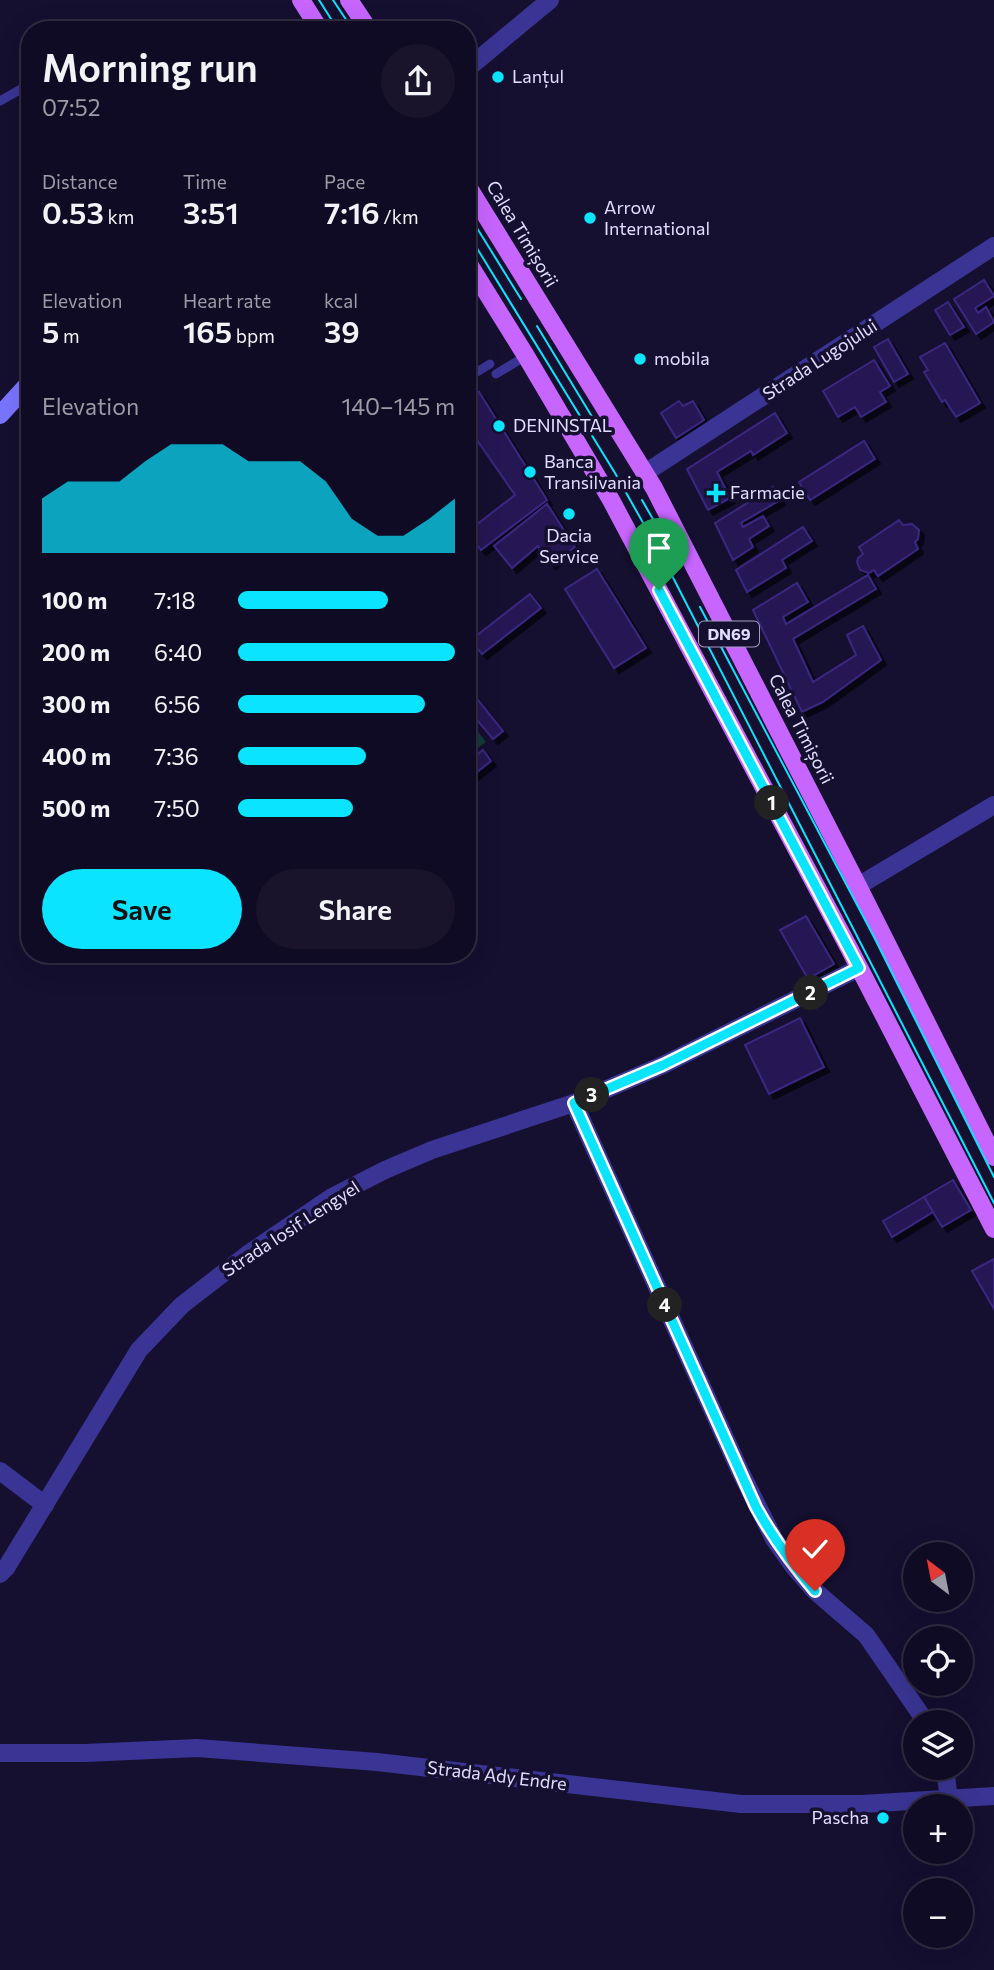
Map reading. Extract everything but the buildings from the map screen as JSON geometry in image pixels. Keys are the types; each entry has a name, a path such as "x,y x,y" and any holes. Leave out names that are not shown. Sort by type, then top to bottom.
{"main road":[{"path":"301,0 314,21"},
{"path":"349,0 363,21"},
{"name":"Calea Timișorii","path":"476,200 645,473 994,1157"},
{"name":"DN69","path":"476,275 527,356 611,500 994,1228"}],"street":[{"path":"476,62 550,0"},
{"name":"Strada Lugojului","path":"645,473 994,246"},
{"path":"0,415 21,393"},
{"path":"858,886 994,805"},
{"name":"Strada Iosif Lengyel","path":"0,1574 139,1350 182,1304 248,1254 332,1197 385,1170 432,1150 574,1103 663,1065 859,968"},
{"path":"574,1103 745,1483 774,1539 815,1591 866,1635 918,1710"},
{"path":"0,1471 45,1505"},
{"name":"Strada Ady Endre","path":"0,1753 85,1754 197,1748 377,1762 741,1804 903,1802"},
{"name":"Strada Ady Endre","path":"973,1797 994,1796"}],"lane":[{"path":"0,101 21,89"},
{"path":"496,373 527,356"},
{"path":"476,373 490,364"}],"green space":[{"path":"476,729 486,742 476,749"}],"tram line":[{"path":"319,0 332,21"},
{"path":"333,0 347,21"},
{"path":"476,226 521,299"},
{"path":"476,247 615,473 664,560 994,1203"},
{"path":"537,326 597,425"},
{"path":"642,500 666,542"},
{"path":"700,607 873,935 994,1177"}],"place":[{"name":"Lanțul","path":"498,77"},
{"name":"Arrow International","path":"590,218"},
{"name":"mobila","path":"640,359"},
{"name":"DENINSTAL","path":"499,426"},
{"name":"Banca Transilvania","path":"530,472"},
{"name":"Farmacie","path":"716,493"},
{"name":"Dacia Service","path":"569,514"},
{"name":"Pascha","path":"883,1818"}],"route":[{"path":"659,590 859,968 663,1065 574,1103 756,1507 774,1539 815,1591"}]}
